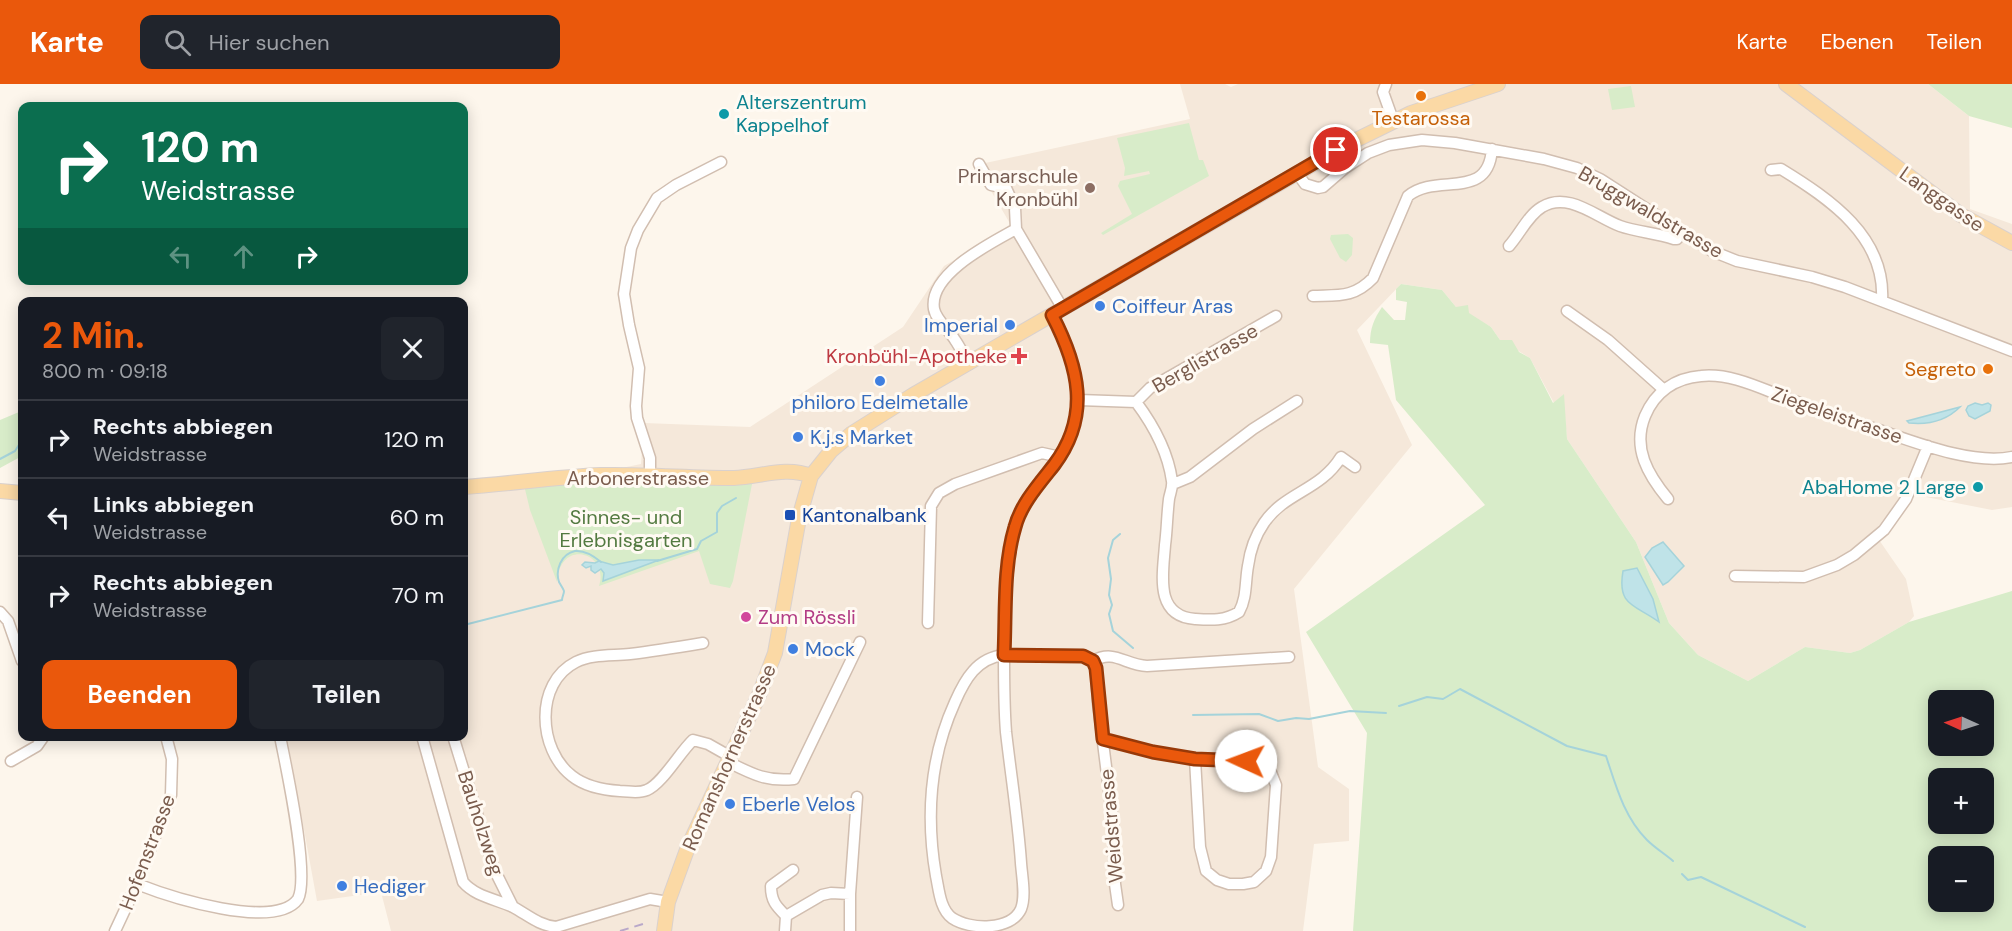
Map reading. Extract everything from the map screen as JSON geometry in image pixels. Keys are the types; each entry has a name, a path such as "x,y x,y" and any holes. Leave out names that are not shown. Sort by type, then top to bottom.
{"main road":[{"path":"811,476 831,451 851,434 1297,173 1393,120 1498,84"},
{"name":"Langgasse","path":"1786,84 1961,215 2012,243"},
{"name":"Arbonerstrasse","path":"468,487 575,476 743,477 793,472 811,476"},
{"name":"Romanshornerstrasse","path":"664,931 668,903 688,847 759,695 775,653 795,539 811,476"},
{"path":"0,492 18,494"}],"street":[{"path":"1383,87 1393,120"},
{"name":"Bruggwaldstrasse","path":"1297,173 1305,184 1318,188 1323,187 1360,157 1379,148 1398,143 1432,141 1544,159 1577,168 1622,192 1712,251 1737,261 1829,282 2012,351"},
{"path":"1313,296 1344,295 1362,288 1372,278 1408,196 1421,188 1477,179 1490,165 1492,149"},
{"path":"650,476 649,452 644,443 636,406 639,368 628,325 624,294 631,248 638,230 657,198 676,185 721,162"},
{"path":"979,164 991,184 1006,188 1015,208 1016,229 1058,312 1079,400 1075,427 1060,458 1022,508 1015,525 1008,561 1004,655 1003,700 1018,816 1023,880 1022,905 1020,911 1011,920 998,926 970,926 948,915 940,894 933,857 934,767 945,725 959,691 978,665 990,657 1004,655 1083,656 1093,661 1103,655 1113,656 1135,666 1289,657"},
{"path":"1771,170 1781,169 1801,181 1837,208 1859,229 1877,261 1881,274 1882,301"},
{"path":"1509,246 1533,214 1542,207 1563,202 1574,204 1621,226 1674,239 1677,239 1682,232"},
{"path":"969,364 954,338 936,314 934,306 937,292 951,271 975,253 1016,229"},
{"path":"1567,311 1608,340 1663,389 1647,412 1641,432 1641,442 1648,472 1653,482 1668,499"},
{"name":"Berglistrasse","path":"1136,402 1150,388 1276,316"},
{"name":"Ziegeleistrasse","path":"1663,389 1682,379 1692,377 1730,378 1928,446 1992,460 2012,457"},
{"path":"1079,400 1136,402 1159,438 1173,484 1169,497 1163,568 1164,595 1170,608 1179,616 1195,619 1232,617 1242,607 1250,556 1258,532 1265,521 1287,500 1328,475 1341,457 1355,467"},
{"path":"1173,484 1190,477 1253,429 1297,401"},
{"path":"1735,576 1798,578 1825,570 1854,555 1884,530 1906,499 1928,446"},
{"path":"928,623 931,506 939,493 955,484 1042,453 1060,458"},
{"path":"0,612 8,621 18,650"},
{"path":"703,643 658,651 594,657 576,662 562,673 550,691 545,714 548,736 557,757 570,774 587,785 604,789 635,792 650,789 693,740 708,744 729,760 760,777 777,781 794,780 860,642"},
{"name":"Weidstrasse","path":"1093,661 1096,668 1113,822 1118,905"},
{"path":"1103,739 1153,752 1195,759 1261,763 1270,770 1274,775 1276,785 1271,857 1260,879 1243,884 1229,884 1217,880 1206,871 1200,847 1195,759"},
{"path":"11,761 37,746 40,741"},
{"name":"Hofenstrasse","path":"116,931 137,884 171,795 173,770 167,741"},
{"path":"137,884 200,908 240,919 273,916 288,910 297,901 302,866 281,741"},
{"path":"423,741 463,882 471,891 513,907 544,926 556,927 650,899 668,903"},
{"name":"Bauholzweg","path":"455,741 494,869 513,907"},
{"path":"850,931 850,894 857,797"},
{"path":"786,916 775,906 771,896 771,886 793,870"},
{"path":"786,916 822,895 850,894"},
{"path":"785,931 786,916"}],"shaded area":[{"path":"1180,84 1225,84 1231,87 1238,84 1928,84 1969,116 1970,209 2012,224 2012,507 1992,510 1926,497 1914,484 1877,537 1906,579 1914,616 1909,622 1860,650 1850,653 1805,647 1748,681 1698,655 1669,623 1636,542 1567,439 1563,395 1554,403 1530,358 1500,340 1491,327 1456,307 1442,290 1401,284 1357,330 1412,445 1294,589 1318,767 1349,789 1349,841 1314,844 1303,931 391,931 381,892 317,901 288,741 468,741 468,493 516,490 641,464 644,423 750,427 903,327 944,266 1012,227 976,165 1190,119"}],"green space":[{"path":"1928,84 2012,84 2012,128 1969,116"},
{"path":"1631,86 1635,107 1612,110 1608,89"},
{"path":"1189,123 1199,160 1203,160 1209,176 1103,235 1101,233 1132,214 1118,186 1120,181 1150,174 1149,171 1124,176 1125,168 1117,138"},
{"path":"1348,234 1353,238 1352,255 1346,262 1340,258 1330,239 1331,235"},
{"path":"1401,284 1442,290 1456,307 1468,305 1469,313 1491,327 1500,340 1512,340 1519,352 1530,358 1553,403 1564,394 1567,439 1636,542 1669,623 1698,655 1748,681 1805,647 1850,653 1860,650 1909,622 2012,591 2012,931 1353,931 1367,733 1306,632 1485,505 1396,400 1388,345 1370,343 1373,324 1382,307 1394,320 1405,320 1407,302 1396,300 1396,289"},
{"path":"18,412 18,458 0,468 0,420"},
{"name":"Sinnes- und Erlebnisgarten","path":"606,481 752,484 730,588 710,584 699,551 599,586 598,565 591,558 575,555 566,559 560,568 557,582 530,510 524,485"}],"water":[{"path":"1975,403 1982,405 1988,403 1991,405 1990,411 1975,419 1969,416 1966,410 1968,406"},
{"path":"1960,407 1949,416 1930,423 1909,423 1907,421"},
{"path":"1663,542 1684,566 1663,585 1645,557 1652,548"},
{"path":"639,560 659,560 603,581 604,573 601,569 595,573 591,570 591,566 586,568 582,565 585,562 599,561 613,565"},
{"path":"1637,568 1653,599 1659,622 1625,598 1622,583 1623,571"}],"waterway":[{"path":"0,459 15,451 18,446"},
{"path":"657,561 697,549 701,541 717,532 717,513 722,506 736,498"},
{"path":"1120,534 1113,540 1108,558 1111,579 1109,595 1112,605 1109,614 1113,631 1133,648"},
{"path":"468,624 562,600 564,591 559,582 559,568 560,563 570,553 586,552 601,562"},
{"path":"1399,706 1427,697 1443,699 1460,689 1567,746 1606,756 1613,779 1632,821 1647,840 1673,861"},
{"path":"1193,715 1259,714 1278,721 1296,718 1309,719 1350,711 1386,713"},
{"path":"1682,874 1688,880 1701,877 1805,927"}],"railway":[{"path":"620,931 646,923"}],"place":[{"name":"Testarossa","path":"1421,96"},
{"name":"Alterszentrum Kappelhof","path":"724,114"},
{"name":"Primarschule Kronbühl","path":"1090,188"},
{"name":"Coiffeur Aras","path":"1100,306"},
{"name":"Imperial","path":"1010,325"},
{"name":"Kronbühl-Apotheke","path":"1019,356"},
{"name":"Segreto","path":"1988,369"},
{"name":"philoro Edelmetalle","path":"880,381"},
{"name":"K.j.s Market","path":"798,437"},
{"name":"AbaHome 2 Large","path":"1978,487"},
{"name":"Kantonalbank","path":"790,515"},
{"name":"Zum Rössli","path":"746,617"},
{"name":"Mock","path":"793,649"},
{"name":"Eberle Velos","path":"730,804"},
{"name":"Hediger","path":"342,886"}],"route":[{"path":"1246,761 1195,759 1153,752 1103,739 1096,668 1093,661 1083,656 1004,655 1010,547 1022,508 1060,458 1075,427 1079,400 1076,382 1068,353 1052,315 1336,150"}]}
